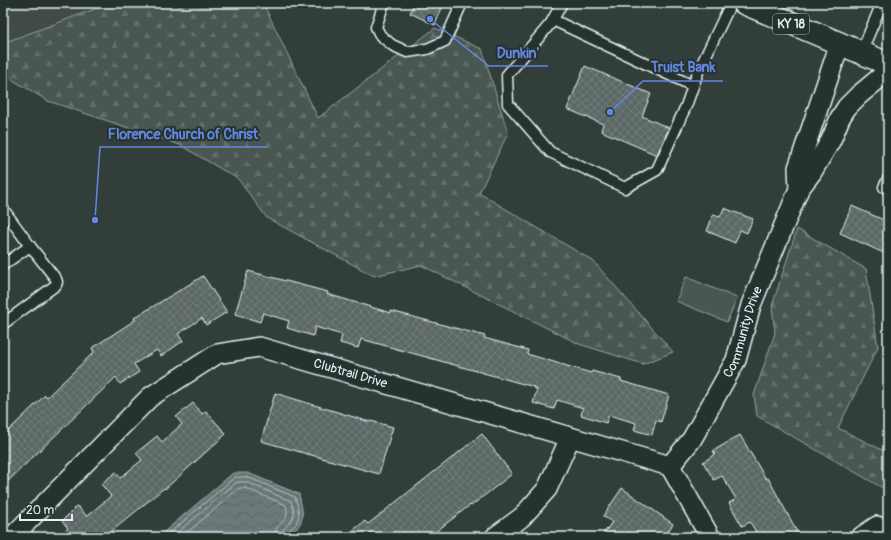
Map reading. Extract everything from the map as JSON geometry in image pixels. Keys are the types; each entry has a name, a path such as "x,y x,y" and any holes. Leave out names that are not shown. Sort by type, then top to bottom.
{"main road":[{"name":"KY 18","path":"744,3 888,64"}],"street":[{"name":"Community Drive","path":"799,189 798,168 840,43"},
{"name":"Community Drive","path":"670,466 692,439 736,360 751,304 799,189 812,172 831,140 840,118 847,107 888,70"},
{"name":"Clubtrail Drive","path":"12,537 150,397 217,354 259,347 670,466"},
{"path":"495,537 522,517 547,489 570,438"},
{"path":"670,466 710,537"},
{"path":"861,537 877,526"}],"lane":[{"path":"384,3 376,27 380,35 392,45 407,52 428,49 445,41 462,3"},
{"path":"562,3 553,20 507,75 508,104 550,152 624,188 657,170 686,106 698,72 731,3"},
{"path":"861,52 882,3"},
{"path":"553,20 693,86"},
{"path":"888,179 884,187 888,189"},
{"path":"3,209 57,282 56,285 3,324"},
{"path":"3,265 30,246"}],"shaded area":[{"path":"3,3 111,3 3,43"}],"green space":[{"path":"111,3 244,3 265,7 318,118 435,28 482,49 508,133 479,193 593,261 673,352 643,364 579,344 421,265 374,276 267,218 238,179 180,145 48,101 3,74 3,43"},
{"path":"797,229 866,269 878,347 838,428 888,453 888,491 757,416 754,395 775,333 772,306"},
{"path":"686,277 737,298 727,322 676,301"}],"water":[{"path":"233,473 248,473 299,494 302,508 302,518 294,532 288,537 158,537"}],"building":[{"path":"414,3 444,3 435,25 410,13"},
{"path":"585,66 651,94 642,116 669,128 657,155 601,131 603,124 567,109"},
{"path":"852,206 888,222 888,255 840,233"},
{"path":"724,208 753,219 747,233 740,230 735,243 707,231 713,215 720,217"},
{"path":"248,271 328,292 327,294 391,313 391,311 485,336 484,338 528,350 527,354 591,373 592,371 621,379 621,381 669,395 661,422 656,420 652,435 634,430 636,423 609,415 606,423 581,415 583,408 557,400 554,409 533,403 537,389 533,388 534,387 361,339 358,348 340,343 342,335 315,327 313,336 287,328 289,321 263,313 260,322 235,314"},
{"path":"203,276 227,312 206,325 202,318 178,334 183,341 161,356 157,350 134,364 139,372 120,384 116,377 3,486 3,436 45,395 47,397 94,352 92,348 135,320 134,318"},
{"path":"275,393 370,422 393,427 379,474 261,441"},
{"path":"193,403 202,414 206,411 226,434 165,489 164,488 105,537 59,537 68,528 62,521 77,506 87,516 111,496 101,484 116,472 120,478 142,460 136,453 157,436 162,442 182,424 176,417"},
{"path":"482,434 512,474 471,506 470,505 429,537 344,537 365,521 368,524"},
{"path":"740,435 766,479 768,478 800,537 759,537 750,522 742,526 729,503 736,499 722,476 714,480 703,462 715,454 713,451"},
{"path":"622,488 673,524 664,537 601,537 612,522 603,516"}],"place":[{"name":"Dunkin'","path":"430,19"},
{"name":"Truist Bank","path":"610,112"},
{"name":"Florence Church of Christ","path":"95,220"}]}
